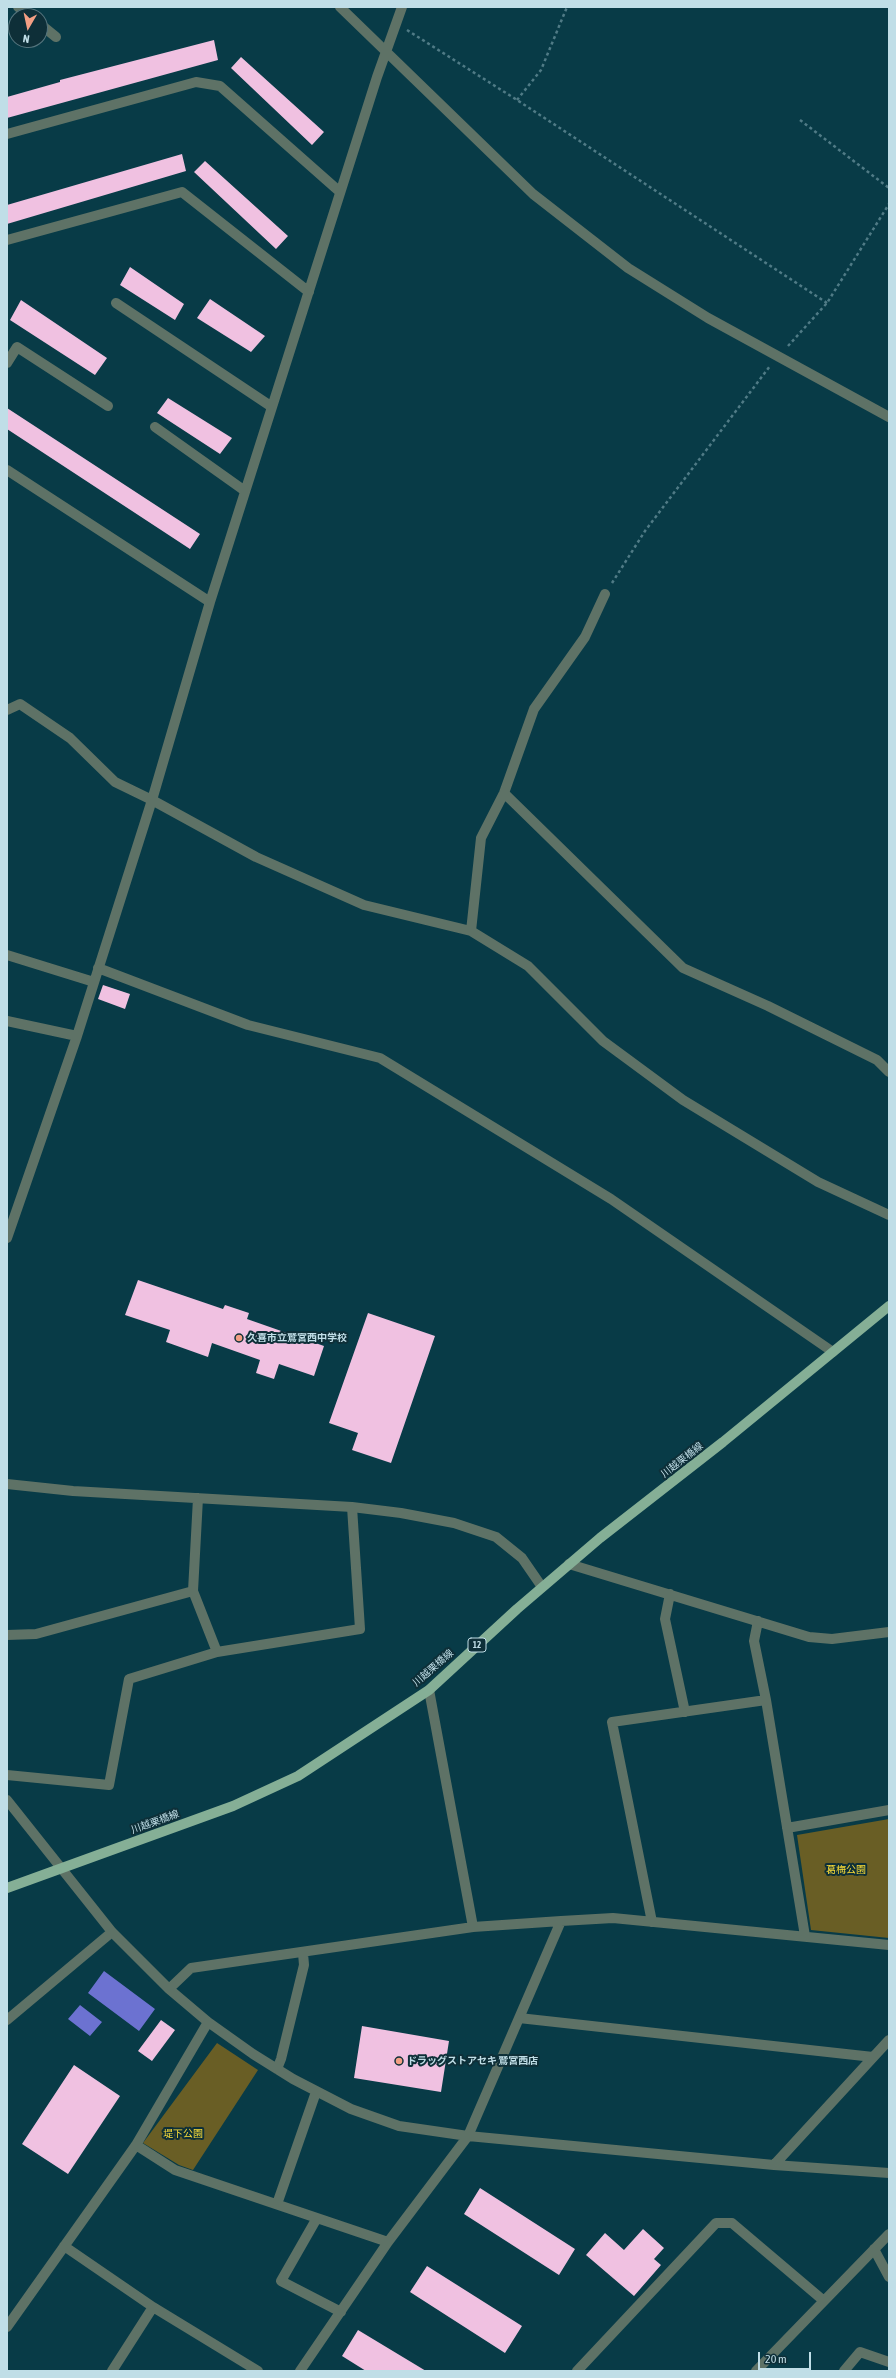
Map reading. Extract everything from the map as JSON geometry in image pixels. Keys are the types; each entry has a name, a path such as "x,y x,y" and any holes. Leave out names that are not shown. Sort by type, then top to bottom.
{"main road":[{"name":"川越栗橋線","path":"7,1888 233,1806 298,1776 429,1690 569,1564 889,1306"}],"street":[{"path":"340,7 533,194 628,268 708,318 889,417"},
{"path":"7,1238 77,1036 152,800 210,602 245,490 385,51 402,7"},
{"path":"48,30 56,37"},
{"path":"7,134 196,82 220,86 340,192"},
{"path":"7,240 182,192 309,292"},
{"path":"116,303 272,407"},
{"path":"7,363 17,347 108,406"},
{"path":"155,427 245,490"},
{"path":"7,470 210,602"},
{"path":"471,931 481,838 504,793 534,709 585,637 605,594"},
{"path":"7,710 20,704 70,738 115,782 152,800 256,857 364,905 471,931 528,966 603,1041 683,1100 818,1182 889,1215"},
{"path":"504,793 682,968 768,1006 877,1060 889,1072"},
{"path":"7,955 94,982"},
{"path":"98,968 248,1025 380,1058 611,1199 833,1352"},
{"path":"7,1022 77,1036"},
{"path":"7,1484 73,1491 352,1506 454,1523 496,1537 522,1558 542,1587"},
{"path":"198,1498 193,1591 217,1652"},
{"path":"7,1776 109,1785 129,1679 217,1652 360,1629 352,1506"},
{"path":"569,1564 823,1639 889,1632"},
{"path":"7,1635 36,1634 193,1591"},
{"path":"670,1594 665,1619 685,1712"},
{"path":"758,1621 754,1641 766,1700 805,1936"},
{"path":"429,1690 473,1927"},
{"path":"652,1922 612,1722 766,1700"},
{"path":"7,1800 60,1870 112,1932 169,1989 208,2022 276,2069 316,2092 351,2109 399,2126 468,2136 774,2165 889,2173"},
{"path":"787,1828 889,1810"},
{"path":"169,1989 191,1968 303,1953 473,1927 561,1921 613,1918 889,1945"},
{"path":"300,2371 388,2242 468,2136 561,1921"},
{"path":"7,2020 112,1932"},
{"path":"276,2069 281,2059 304,1965 303,1953"},
{"path":"519,2018 873,2057"},
{"path":"7,2327 136,2145 208,2022"},
{"path":"774,2165 889,2040"},
{"path":"277,2204 316,2092"},
{"path":"136,2145 175,2170 388,2242"},
{"path":"318,2218 281,2281 340,2312"},
{"path":"577,2371 716,2223 732,2223 824,2301"},
{"path":"761,2370 824,2301 889,2234"},
{"path":"64,2246 153,2308 258,2371"},
{"path":"874,2249 889,2277"},
{"path":"112,2371 153,2308"},
{"path":"844,2371 860,2352 889,2362"}],"path":[{"path":"517,100 541,70 567,7"},
{"path":"396,24 517,100 827,304"},
{"path":"800,120 889,188"},
{"path":"605,594 645,530 778,356 827,304 889,204"}],"green space":[{"name":"葛梅公園","path":"889,1819 889,1938 811,1930 797,1835"},
{"name":"堤下公園","path":"217,2043 258,2070 193,2170 179,2165 143,2143"}],"water":[{"path":"104,1971 155,2009 139,2031 88,1993"},
{"path":"80,2005 102,2022 90,2036 68,2019"}],"building":[{"path":"214,40 218,60 7,118 7,97 60,82 60,80"},
{"path":"241,57 324,132 312,145 231,68"},
{"path":"182,154 186,171 7,224 7,205"},
{"path":"205,161 288,236 276,249 194,172"},
{"path":"130,267 184,304 175,320 120,285"},
{"path":"210,299 265,336 251,352 197,318"},
{"path":"21,300 107,358 95,375 10,320"},
{"path":"168,398 232,438 220,454 157,413"},
{"path":"7,408 200,534 190,549 7,429"},
{"path":"103,985 130,994 125,1009 98,999"},
{"path":"138,1280 223,1309 225,1305 249,1313 247,1319 324,1346 314,1376 279,1364 274,1379 256,1373 260,1360 212,1343 208,1357 166,1342 170,1330 125,1315"},
{"path":"368,1313 435,1336 391,1463 352,1450 358,1433 329,1423"},
{"path":"161,2020 175,2030 152,2061 138,2051"},
{"path":"362,2026 449,2041 441,2092 354,2078"},
{"path":"74,2065 120,2096 68,2174 22,2144"},
{"path":"480,2188 575,2249 559,2275 464,2214"},
{"path":"643,2229 664,2248 654,2259 661,2265 634,2296 586,2255 605,2233 624,2250"},
{"path":"427,2266 522,2326 505,2353 410,2292"},
{"path":"358,2330 426,2371 366,2371 342,2356"}],"place":[{"name":"久喜市立鷲宮西中学校","path":"239,1338"},
{"name":"ドラッグストアセキ 鷲宮西店","path":"399,2061"}]}
